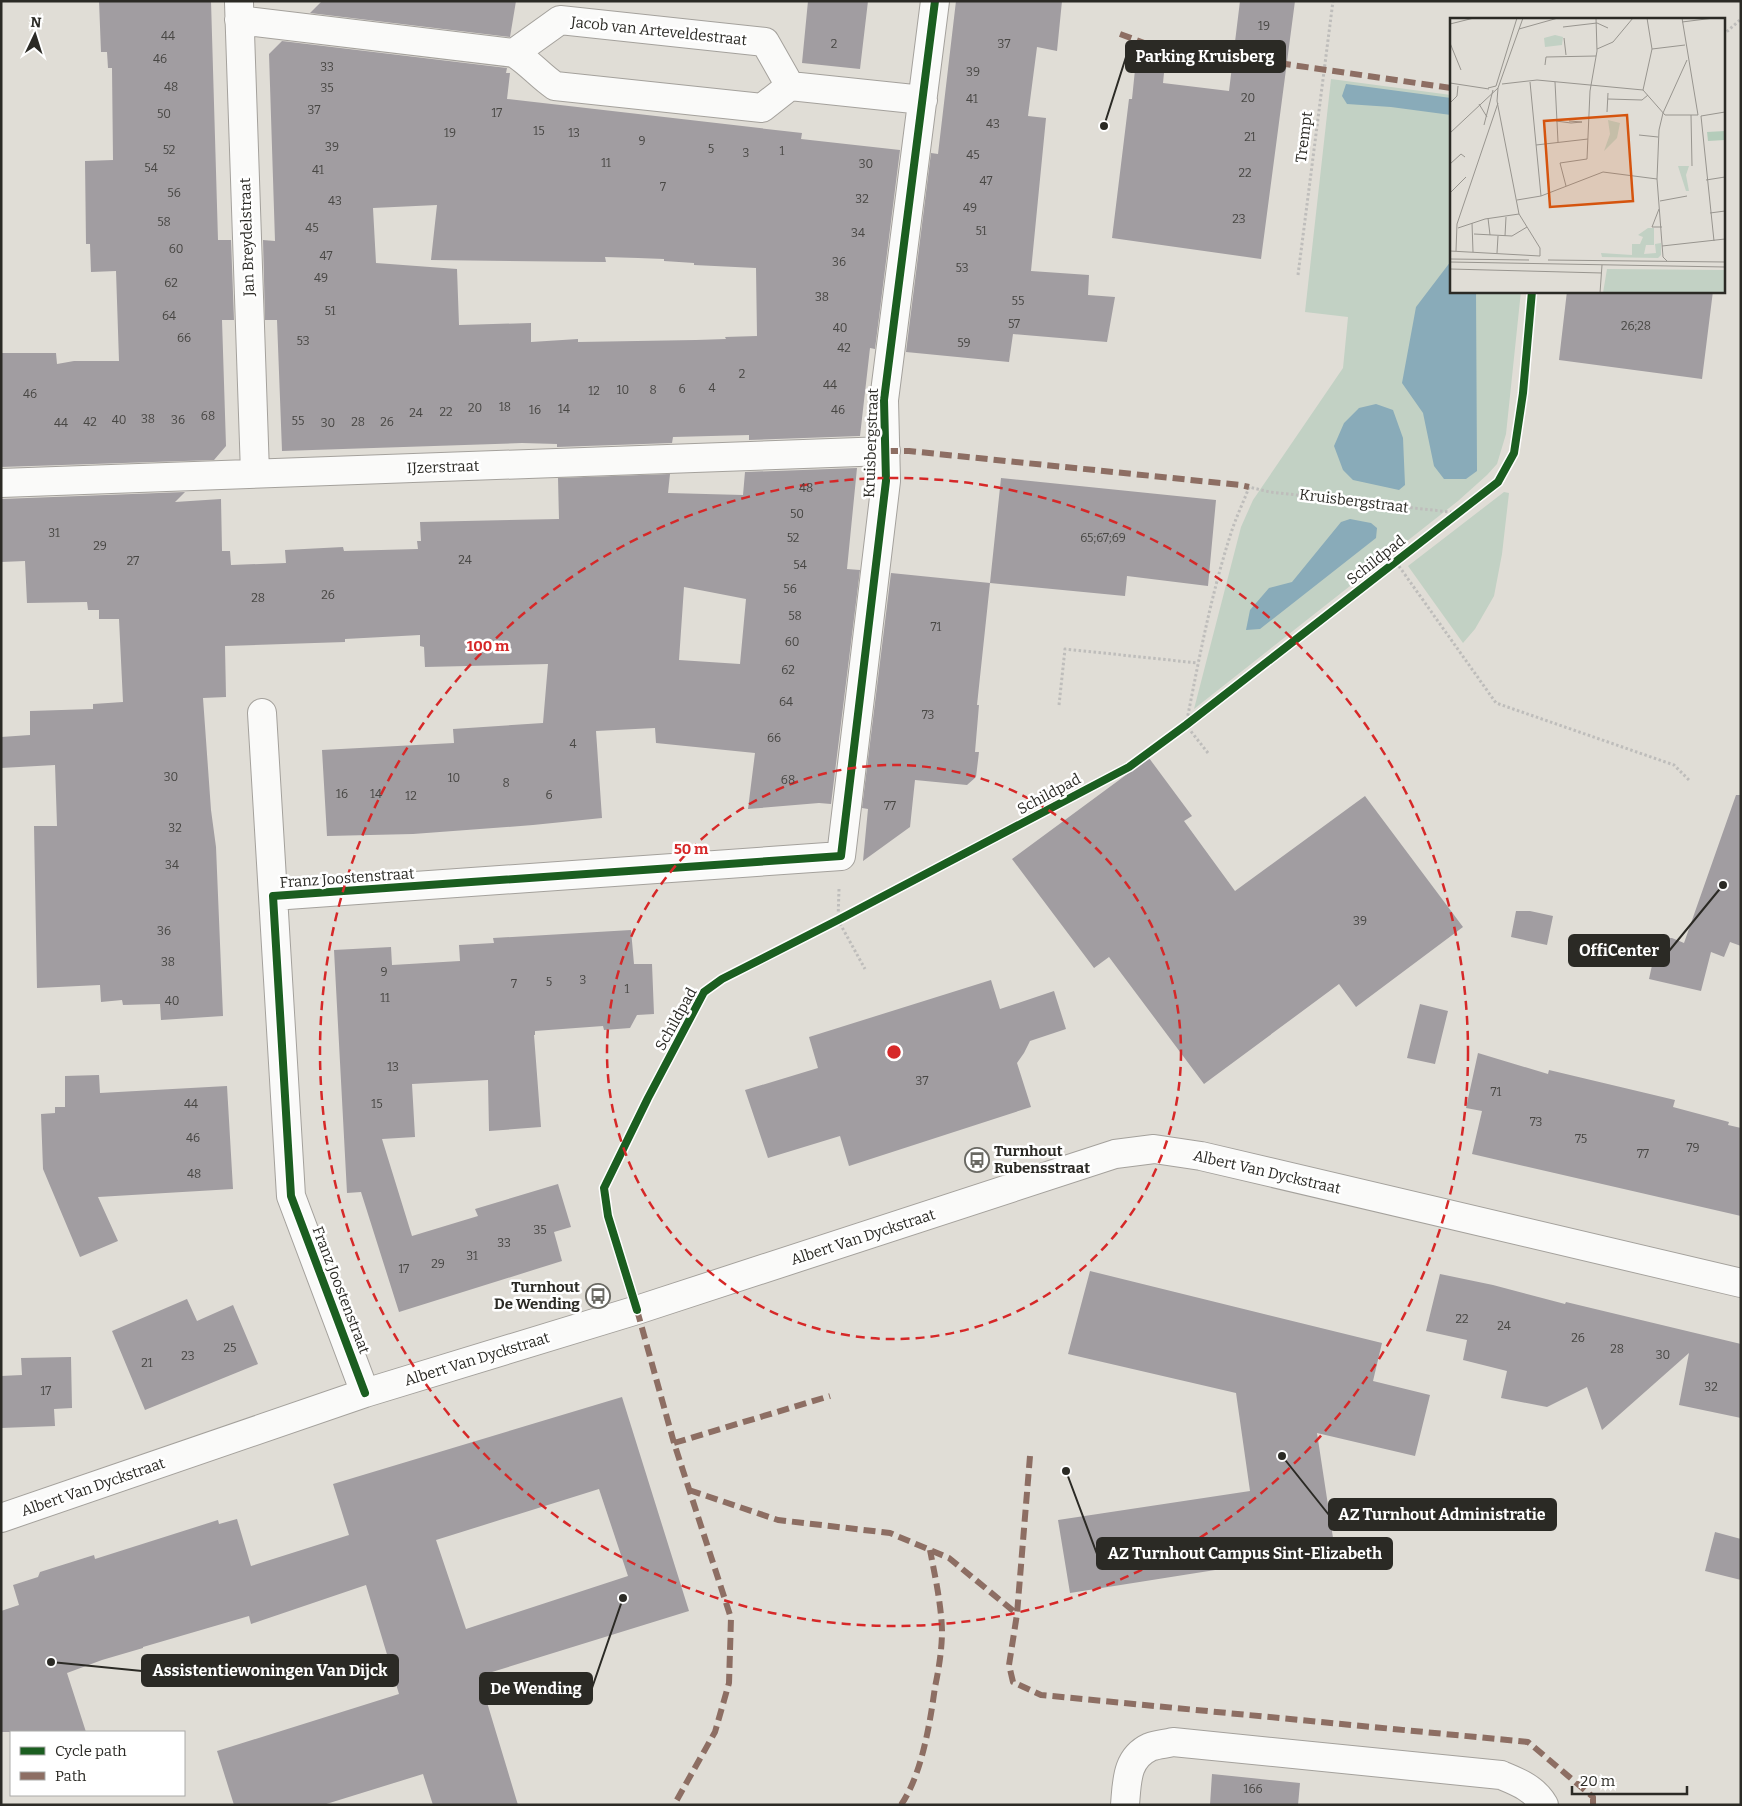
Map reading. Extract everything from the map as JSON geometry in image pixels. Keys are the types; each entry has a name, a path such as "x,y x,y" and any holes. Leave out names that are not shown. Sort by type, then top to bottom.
{"street":[{"name":"Kruisbergstraat","path":"841,856 886,481 884,400 935,1"},
{"path":"239,10 514,53 525,59 544,79 555,86 762,108 790,86 923,100"},
{"name":"Jan Breydelstraat","path":"239,10 256,474"},
{"name":"Jacob van Arteveldestraat","path":"514,53 560,20 765,42 790,86"},
{"name":"IJzerstraat","path":"1,482 886,451"},
{"name":"Franz Joostenstraat","path":"262,714 291,1196 365,1393"},
{"name":"Franz Joostenstraat","path":"273,896 841,856"},
{"name":"Albert Van Dyckstraat","path":"1,1518 365,1393 637,1310 1115,1154 1154,1148 1210,1158 1741,1283"},
{"path":"1125,1805 1128,1778 1134,1758 1150,1747 1173,1742 1500,1775 1524,1784 1540,1798 1544,1805"}],"path":[{"path":"1724,34 1741,19"},
{"path":"1396,562 1496,703 1674,765 1690,781"},
{"path":"1059,704 1065,649 1198,663 1186,725 1208,753"},
{"path":"841,856 838,920 865,969"}],"green space":[{"path":"1331,79 1450,95 1450,292 1521,292 1506,434 1497,464 1458,501 1194,709 1241,527 1253,500 1343,368 1348,317 1305,312"},
{"path":"1504,492 1509,493 1502,554 1494,596 1475,629 1463,643 1408,566"}],"water":[{"path":"1346,84 1450,98 1450,115 1391,107 1347,104 1342,96"},
{"path":"1450,262 1450,292 1476,292 1477,471 1466,479 1444,479 1434,466 1423,413 1402,383 1416,307"},
{"path":"1376,404 1393,410 1403,438 1405,485 1399,490 1353,480 1343,470 1334,446 1344,423 1359,408"},
{"path":"1350,519 1371,523 1377,528 1376,538 1260,629 1246,630 1250,610 1269,588 1292,582 1341,522"}],"building":[{"path":"99,1 211,1 218,240 231,240 234,320 222,320 226,446 214,460 1,467 1,353 56,353 57,364 74,361 119,361 116,271 91,272 90,244 86,244 85,161 113,160 112,68 108,68 107,52 101,52"},
{"path":"322,1 516,1 510,37 310,13"},
{"path":"808,1 868,1 860,69 802,63"},
{"path":"956,1 1062,1 1057,51 1037,47 1028,116 1046,118 1031,271 1089,275 1088,295 1115,297 1107,342 1013,334 1009,362 906,352 931,153 938,154"},
{"path":"1240,1 1295,1 1261,259 1112,238 1129,99 1132,99 1136,60 1165,63 1163,83 1229,91"},
{"path":"282,41 507,68 506,73 510,73 507,99 802,133 801,139 900,150 875,349 870,348 860,436 749,440 749,435 673,437 672,443 557,447 557,444 522,443 282,451 277,320 265,320 263,240 275,241 269,54","holes":["437,205 431,260 606,262 605,257 664,259 664,261 694,263 694,265 756,268 757,336 696,340 578,342 578,339 531,342 531,323 459,325 457,269 376,263 373,208"]},
{"path":"1567,292 1713,292 1702,379 1559,360"},
{"path":"857,468 847,569 860,570 831,804 819,803 748,809 755,753 656,743 655,728 596,731 602,818 413,834 327,836 322,750 454,743 453,729 543,723 548,664 425,667 424,647 420,646 420,635 345,639 345,642 225,646 226,697 203,698 211,810 216,847 223,1016 161,1020 160,1004 123,1005 122,1000 101,1002 100,985 37,988 34,826 57,826 55,765 1,768 1,737 30,735 30,711 93,709 93,704 123,702 119,619 99,619 99,610 88,610 87,602 27,603 25,561 1,562 1,499 185,492 175,502 221,499 222,551 230,551 231,565 286,563 285,550 343,547 344,551 418,549 417,541 421,541 420,522 559,519 558,478 670,474 668,493 743,495 745,472","holes":["684,587 746,599 740,664 679,660"]},
{"path":"1001,478 1216,500 1208,586 1127,576 1125,596 990,583"},
{"path":"891,573 990,583 977,705 979,705 975,752 979,752 976,777 967,785 915,780 910,827 863,861 868,809 862,808"},
{"path":"1149,758 1192,816 1184,821 1235,891 1365,796 1463,927 1356,1007 1339,984 1204,1084 1109,957 1094,968 1012,859"},
{"path":"1736,795 1741,795 1741,946 1730,942 1724,957 1711,952 1701,991 1649,979 1658,938 1672,938 1684,943"},
{"path":"1516,911 1530,911 1553,916 1547,945 1511,937"},
{"path":"631,930 634,964 652,964 654,1014 637,1015 630,1028 604,1030 603,1026 535,1031 541,1127 489,1131 488,1080 412,1084 415,1137 382,1139 412,1236 478,1216 475,1209 558,1184 571,1227 554,1232 562,1261 399,1312 361,1192 347,1193 334,950 391,947 392,965 460,961 459,945 494,943 493,938"},
{"path":"991,980 1000,1009 1054,991 1066,1029 1030,1041 1017,1063 1031,1107 849,1166 840,1136 768,1158 745,1090 818,1068 809,1037"},
{"path":"1420,1004 1448,1011 1435,1064 1407,1058"},
{"path":"1478,1053 1548,1074 1549,1070 1675,1100 1673,1107 1729,1122 1728,1125 1741,1128 1741,1216 1472,1154 1482,1111 1466,1108"},
{"path":"99,1075 100,1093 227,1086 233,1189 98,1197 118,1241 80,1257 43,1169 41,1114 55,1113 55,1107 65,1107 65,1076"},
{"path":"1090,1271 1382,1343 1373,1381 1430,1395 1415,1456 1317,1433 1335,1551 1070,1593 1058,1520 1250,1491 1236,1393 1068,1354"},
{"path":"1440,1274 1741,1344 1741,1418 1679,1405 1689,1353 1602,1430 1587,1387 1547,1407 1501,1398 1507,1371 1463,1360 1467,1340 1426,1331"},
{"path":"187,1299 197,1321 233,1305 258,1364 145,1410 112,1331"},
{"path":"71,1357 72,1408 54,1409 55,1426 1,1428 1,1376 22,1375 21,1358"},
{"path":"622,1397 689,1611 479,1676 518,1805 433,1805 423,1774 323,1805 234,1805 217,1751 399,1694 366,1585 251,1624 249,1616 143,1647 67,1673 86,1731 1,1732 1,1611 19,1605 13,1585 38,1577 40,1572 94,1555 95,1559 218,1520 219,1524 237,1519 251,1566 349,1535 333,1484","holes":["599,1489 628,1576 466,1629 436,1540"]},
{"path":"1715,1532 1741,1539 1741,1580 1705,1571"},
{"path":"1212,1774 1300,1783 1298,1805 1210,1805"}],"marked path":[{"path":"1120,34 1147,44 1450,88"},
{"path":"886,451 909,451 1249,487"},
{"path":"637,1310 674,1443 731,1618 729,1683 715,1732 674,1805"},
{"path":"674,1443 830,1396"},
{"path":"1030,1456 1017,1614 1009,1665 1013,1682 1041,1695 1528,1742 1593,1797 1593,1805"},
{"path":"689,1490 778,1520 890,1533 949,1558 1017,1614"},
{"path":"901,1805 920,1764 931,1716 941,1651 942,1630 938,1590 930,1550"}],"cycle path":[{"path":"365,1393 291,1196 273,896 841,856 886,481 884,400 935,1"},
{"name":"Schildpad","path":"637,1310 608,1216 604,1188 648,1098 704,992 722,979 1129,767 1186,725 1498,482 1514,453 1523,393 1532,292"}],"place":[{"name":"Parking Kruisberg","path":"1104,126"},
{"name":"OffiCenter","path":"1723,885"},
{"name":"Turnhout Rubensstraat","path":"977,1160"},
{"name":"Turnhout De Wending","path":"598,1296"},
{"name":"AZ Turnhout Administratie","path":"1282,1456"},
{"name":"AZ Turnhout Campus Sint-Elizabeth","path":"1066,1471"},
{"name":"De Wending","path":"623,1598"},
{"name":"Assistentiewoningen Van Dijck","path":"51,1662"}]}
